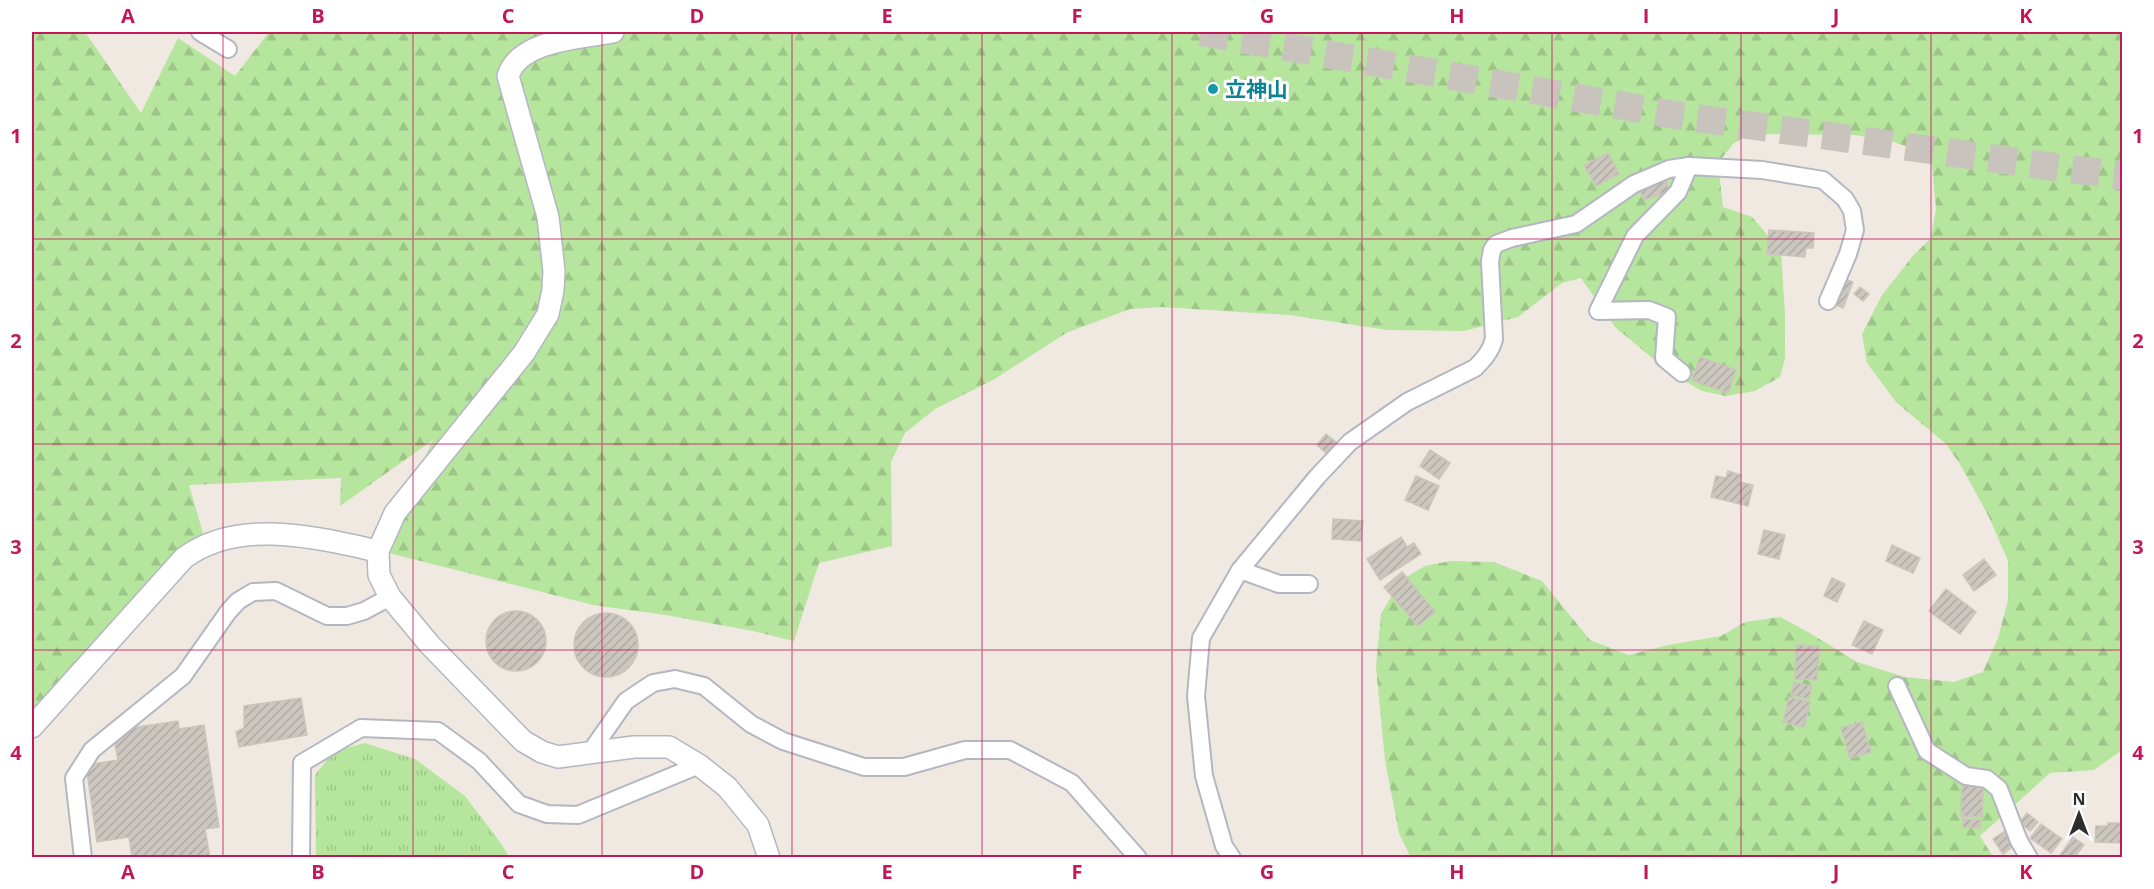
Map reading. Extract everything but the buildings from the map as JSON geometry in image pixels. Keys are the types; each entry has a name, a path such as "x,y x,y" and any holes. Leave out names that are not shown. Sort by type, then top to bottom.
{"street":[{"path":"200,32 228,49"},
{"path":"613,32 543,45 524,54 512,66 508,76 548,217 554,271 548,314 524,354 395,513 378,551 379,575 390,597 430,645 523,741 542,752 558,757 634,747 669,747 699,765 727,787 758,825 768,858"},
{"path":"1232,858 1224,846 1204,776 1196,696 1201,638 1240,570 1317,477 1350,442 1407,402 1475,368 1482,361 1492,347 1494,339 1490,261 1496,244 1512,238 1576,224 1634,184 1669,169 1689,166 1762,170 1823,180 1845,199 1852,211 1855,230 1848,254 1828,301"},
{"path":"1682,373 1664,358 1667,317 1649,310 1598,311 1635,236 1678,192 1689,166"},
{"path":"32,727 192,552 226,539 254,534 290,536 378,551"},
{"path":"1240,570 1278,584 1309,584"},
{"path":"83,858 74,778 92,750 183,676 238,601 252,592 276,591 327,616 347,616 363,611 390,597"},
{"path":"589,754 626,701 653,683 675,679 704,686 751,724 783,741 864,767 904,767 965,750 1010,750 1072,783 1138,858"},
{"path":"1897,686 1928,751 1966,776 1987,779 2000,789 2019,841 2029,858"},
{"path":"301,858 302,763 362,728 438,731 479,761 519,804 546,814 578,815 699,765"}],"green space":[{"path":"32,32 85,32 141,113 178,38 235,76 269,32 2122,32 2122,750 2094,770 2050,773 1980,836 1993,857 1411,858 1399,833 1385,760 1376,667 1381,614 1401,580 1425,566 1450,561 1494,562 1542,581 1590,640 1629,655 1668,645 1721,636 1745,622 1780,617 1857,662 1905,677 1954,682 1983,672 1998,638 2008,600 2008,561 1989,517 1960,464 1946,444 1896,402 1867,363 1862,334 1882,295 1912,257 1931,238 1936,209 1932,165 1917,150 1888,140 1854,135 1748,134 1733,144 1718,163 1723,207 1752,217 1781,251 1785,358 1780,377 1755,391 1726,396 1702,391 1668,371 1615,327 1581,278 1562,283 1518,317 1464,331 1387,330 1290,315 1161,307 1130,309 1066,333 993,380 935,409 905,433 891,462 892,546 819,563 794,641 666,615 593,605 381,551 433,440 340,506 341,478 189,485 203,533 32,719"},
{"path":"365,743 415,759 465,796 509,857 316,857 315,775 327,760 343,749"}],"tunnel":[{"path":"1201,32 1681,116 2122,176"}],"place":[{"name":"立神山","path":"1213,89"}]}
